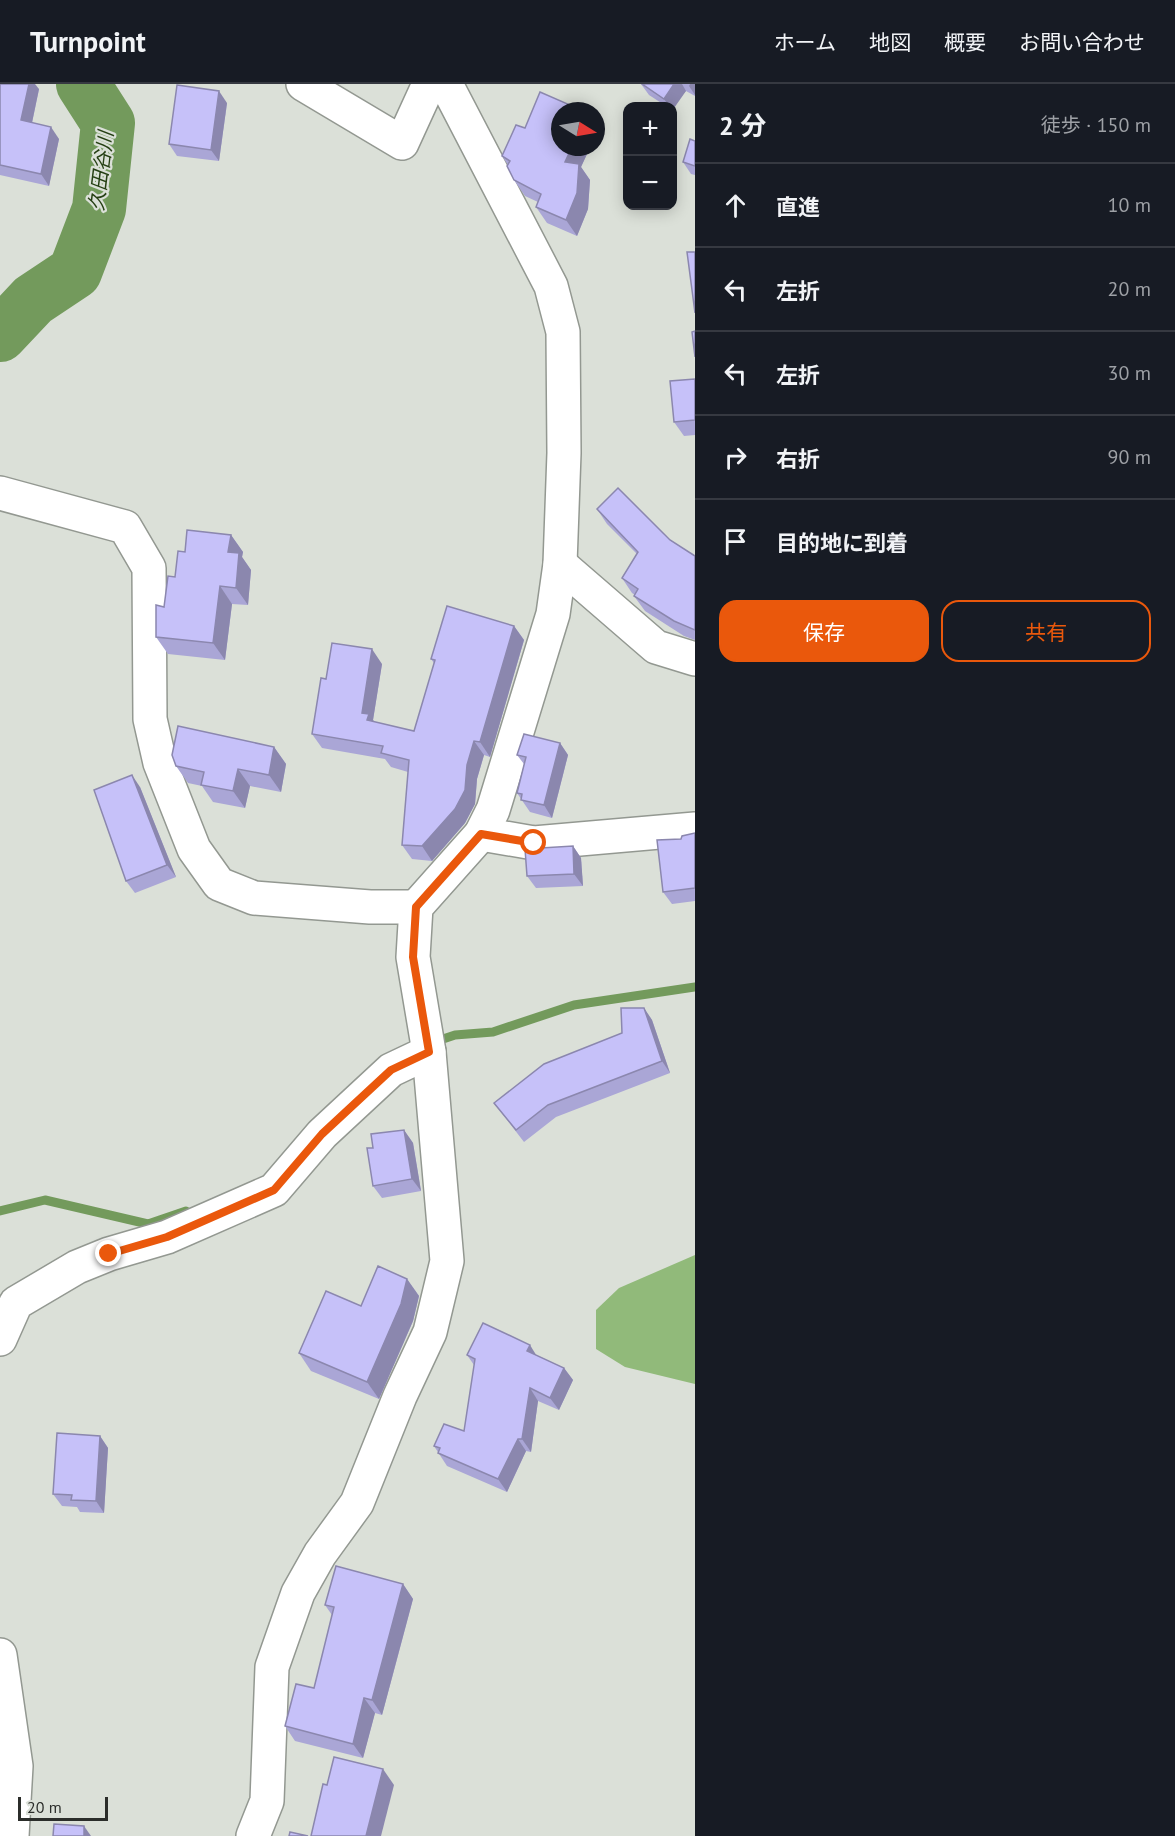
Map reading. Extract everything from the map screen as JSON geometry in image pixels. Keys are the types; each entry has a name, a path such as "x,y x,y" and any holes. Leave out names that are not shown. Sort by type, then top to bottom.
{"street":[{"path":"303,84 402,143 429,84"},
{"path":"253,1836 267,1801 272,1667 298,1593 320,1554 357,1503 400,1396 430,1332 447,1261 429,1052 413,957 416,907 481,834 493,810 553,614 560,564 564,453 563,332 551,286 446,84"},
{"path":"0,493 125,526 149,567 150,719 160,763 194,849 219,884 254,898 370,907 416,907"},
{"path":"560,564 656,647 695,659"},
{"path":"481,834 534,843 695,829"},
{"path":"0,1339 16,1303 77,1267 109,1254 167,1237 274,1190 322,1134 391,1070 429,1052"},
{"path":"0,1655 16,1766 17,1790 12,1836"}],"green space":[{"path":"695,1255 695,1384 625,1367 596,1349 596,1310 619,1288"}],"building":[{"path":"0,84 29,84 21,120 51,127 41,174 0,165"},
{"path":"642,84 674,84 664,99"},
{"path":"177,85 219,91 211,150 169,144"},
{"path":"540,92 563,102 551,102 551,156 568,156 565,162 579,164 577,193 566,220 536,207 541,194 514,180 507,166 510,161 502,156 516,125 525,128"},
{"path":"690,139 695,141 695,166 683,162"},
{"path":"687,252 695,252 695,313"},
{"path":"695,331 695,357 692,332"},
{"path":"695,379 695,420 674,422 670,381"},
{"path":"618,488 670,540 695,556 695,630 674,621 634,596 638,589 622,578 638,552 597,509"},
{"path":"187,530 231,535 228,552 239,553 236,588 220,586 213,643 156,637 156,605 164,607 168,576 175,577 178,551 185,552"},
{"path":"447,606 514,626 480,742 474,741 467,765 465,790 455,809 422,846 402,845 409,760 381,753 383,746 312,734 321,678 326,679 332,643 372,649 362,713 369,714 367,720 414,731 435,660 431,659"},
{"path":"178,726 274,747 269,775 238,769 233,791 201,785 204,772 176,766 172,755"},
{"path":"524,734 560,743 544,805 521,800 522,794 517,793 526,757 517,755"},
{"path":"132,775 167,865 126,881 94,790"},
{"path":"695,833 695,888 663,892 657,840 681,839 682,836"},
{"path":"573,846 574,874 527,876 525,849"},
{"path":"621,1008 644,1008 662,1061 548,1105 516,1130 494,1103 544,1064 622,1033"},
{"path":"404,1130 412,1179 373,1186 367,1148 373,1148 371,1134"},
{"path":"378,1266 407,1279 401,1304 367,1382 299,1353 326,1291 361,1306"},
{"path":"483,1323 530,1345 527,1351 564,1368 550,1398 530,1388 522,1439 518,1439 498,1479 438,1453 440,1448 434,1446 444,1424 464,1431 475,1359 467,1355"},
{"path":"57,1433 100,1436 96,1501 71,1500 72,1495 53,1494"},
{"path":"336,1566 403,1584 372,1700 364,1698 353,1744 285,1726 296,1684 314,1688 334,1607 325,1605"},
{"path":"334,1757 383,1769 366,1836 311,1836 323,1784 327,1785"},
{"path":"54,1824 84,1826 84,1836 53,1836"},
{"path":"290,1832 308,1836 289,1836"}],"waterway":[{"name":"久田谷川","path":"0,335 33,300 75,272 99,209 108,123 83,84"},
{"path":"434,1042 455,1035 493,1032 574,1005 695,987"},
{"path":"0,1211 45,1200 148,1224 186,1211"}],"route":[{"path":"109,1254 167,1237 274,1190 322,1134 391,1070 429,1052 413,957 416,907 481,834 534,843"}]}
